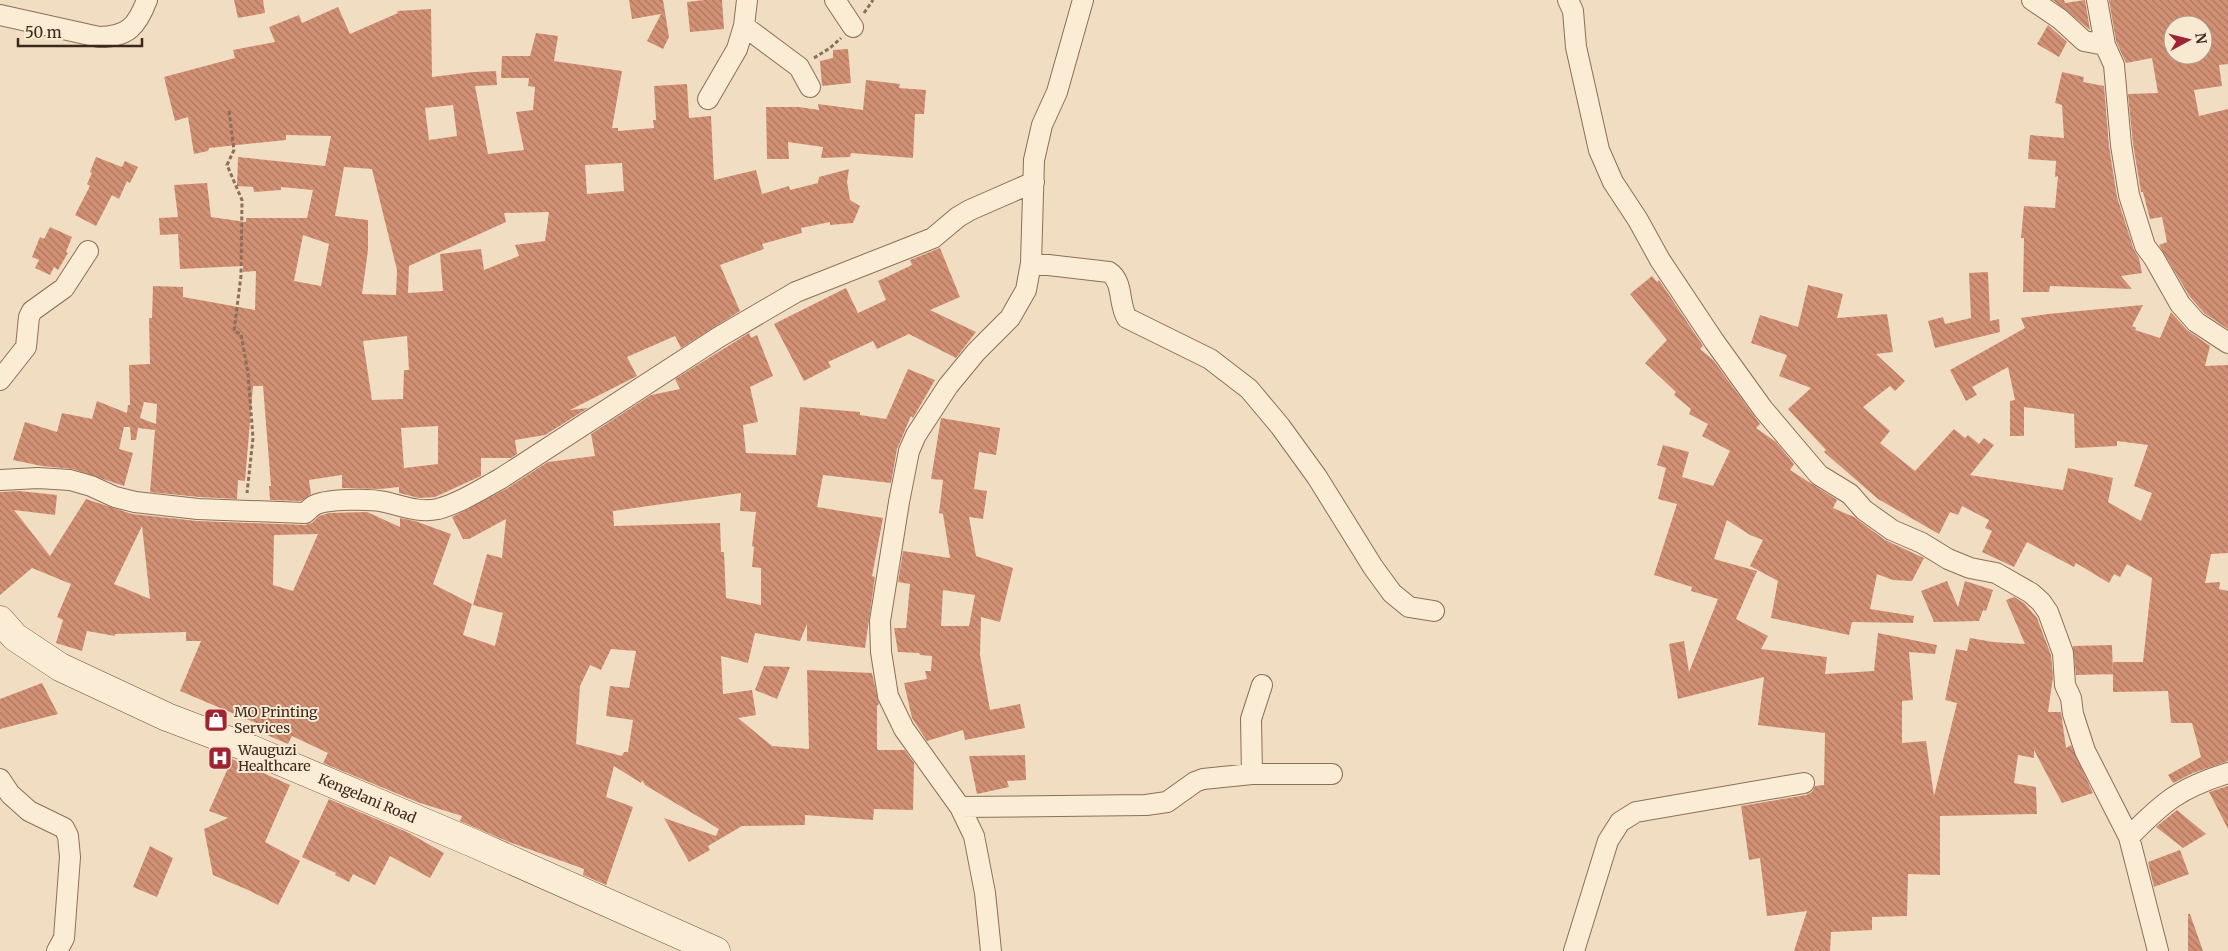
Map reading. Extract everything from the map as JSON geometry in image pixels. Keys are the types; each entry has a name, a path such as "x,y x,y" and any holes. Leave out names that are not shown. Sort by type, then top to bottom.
{"main road":[{"name":"Kengelani Road","path":"0,620 15,637 60,667 158,713 250,749 482,847 716,951"}],"street":[{"path":"0,15 99,37 112,37 134,26 140,18 147,0"},
{"path":"708,99 737,48 744,26 747,0"},
{"path":"835,0 853,27"},
{"path":"991,951 985,893 974,836 960,807 904,729 888,696 880,652 880,621 899,502 909,451 916,434 948,386 976,352 1010,318 1026,290 1031,263 1034,160 1042,125 1057,92 1083,0"},
{"path":"1568,0 1573,11 1576,47 1599,150 1613,182 1638,220 1660,260 1714,341 1763,409 1819,475 1850,494 1864,510 1892,530 1922,543 1948,559 1970,568 1996,573 2031,593 2048,612 2063,653 2066,685 2085,750 2129,837 2158,951"},
{"path":"2032,0 2060,19 2084,40 2105,45"},
{"path":"2097,0 2105,45 2114,65 2121,145 2129,195 2145,246 2154,258 2180,304 2196,322 2228,343"},
{"path":"744,26 799,67 805,75 810,88"},
{"path":"0,480 38,478 70,480 91,486 115,497 135,502 244,511 305,513 320,503 338,502 383,502 415,510 437,509 464,499 500,479 719,337 796,292 933,238 958,217 970,210 1034,182"},
{"path":"0,380 26,347 29,317 32,311 64,288 88,250"},
{"path":"1031,263 1109,272 1118,281 1122,311 1127,318 1210,359 1249,389 1280,426 1317,477 1373,567 1392,593 1409,607 1434,611"},
{"path":"1252,774 1252,719 1262,685"},
{"path":"2129,837 2166,800 2199,782 2228,773"},
{"path":"960,807 1125,807 1158,804 1173,799 1199,780 1252,774 1332,774"},
{"path":"0,779 10,794 29,811 64,828 68,836 70,857 64,938 57,951"},
{"path":"1574,951 1601,860 1608,841 1620,822 1636,812 1804,783"}],"path":[{"path":"230,111 234,150 227,165 242,200 240,276 234,331 241,334 248,373 253,438 244,511"}],"building":[{"path":"234,0 263,0 265,13 238,18"},
{"path":"629,0 663,0 669,37 663,49 647,41 661,14 632,19"},
{"path":"722,0 724,29 690,32 687,2"},
{"path":"2053,0 2064,0 2065,3 2085,0 2090,30"},
{"path":"2109,0 2228,0 2228,64 2219,65 2222,86 2194,90 2199,116 2228,109 2228,329 2204,313 2190,297 2159,245 2167,242 2162,217 2150,219 2143,192 2141,192 2133,144 2128,94 2158,93 2152,58 2126,63 2116,41"},
{"path":"338,7 350,34 398,13 397,11 431,9 432,77 496,71 497,85 475,86 488,154 524,150 516,112 533,110 535,87 528,86 529,78 501,78 502,56 530,56 536,33 558,36 554,61 622,71 612,128 618,128 618,131 654,128 653,120 656,120 654,86 687,84 689,118 711,116 714,180 756,170 762,194 789,186 790,190 818,183 819,177 849,169 847,182 850,200 860,206 853,223 830,225 830,222 801,228 802,233 762,244 764,249 720,265 740,311 681,348 675,336 627,357 637,376 570,410 588,408 545,435 515,440 517,454 511,458 481,458 481,476 435,497 419,498 399,493 399,487 380,489 342,488 342,475 309,480 311,494 301,501 270,500 269,486 271,486 263,386 253,386 245,481 238,480 237,499 150,492 155,430 138,428 136,440 131,440 130,427 124,427 119,449 133,453 124,486 73,469 42,466 13,460 25,422 57,432 62,413 92,419 97,401 127,413 128,405 130,405 129,365 150,364 149,318 152,318 153,286 183,287 183,297 255,310 256,271 243,272 243,266 180,269 178,234 160,235 159,218 178,217 174,185 207,183 211,217 246,222 246,218 307,218 313,190 281,187 281,190 254,192 253,187 237,186 238,157 325,166 331,136 286,135 286,140 209,148 208,151 194,154 188,117 175,121 164,77 235,58 233,50 275,42 269,27 299,15 302,23","holes":["453,105 457,136 429,140 425,108","622,163 624,191 587,194 585,165","344,167 372,169 397,270 396,295 362,294 368,250 368,220 335,216","549,212 545,241 515,245 519,256 484,270 481,249 440,254 443,291 408,293 409,266 506,222 504,213","303,235 329,244 321,286 294,281","407,336 409,370 404,370 403,399 372,400 363,341","144,402 157,404 156,424 140,418","438,426 438,464 404,468 401,428"]},
{"path":"2048,25 2067,42 2059,57 2037,44"},
{"path":"848,49 851,83 822,86 820,61 833,58 833,50"},
{"path":"2062,72 2084,77 2083,82 2104,86 2109,146 2117,197 2134,250 2139,258 2142,273 2121,276 2132,289 2050,286 2049,292 2023,292 2024,238 2021,238 2024,206 2055,208 2058,176 2055,177 2056,161 2028,159 2030,135 2064,138 2062,105 2055,103"},
{"path":"866,80 900,84 899,88 926,90 924,114 915,114 913,158 851,153 850,157 821,158 823,147 788,142 789,159 767,159 766,107 799,107 819,110 818,104 863,110"},
{"path":"96,157 122,167 125,161 138,167 130,183 127,181 119,199 112,195 96,226 75,215 90,186 87,184"},
{"path":"50,227 72,237 66,252 68,253 58,270 54,267 50,275 35,268 39,260 32,257 40,237 44,239"},
{"path":"940,248 960,297 930,310 976,332 956,358 909,334 877,349 873,341 828,362 831,367 804,381 774,324 846,288 858,313 886,300 878,281 912,265 910,260"},
{"path":"1988,272 1990,321 1999,319 2000,332 1935,348 1928,321 1943,317 1945,324 1971,318 1969,273"},
{"path":"1652,276 1657,282 1659,280 1703,346 1700,349 1713,360 1760,424 1756,428 1776,442 1794,464 1790,470 1837,500 1833,508 1854,517 1885,540 1924,558 1912,581 1893,580 1877,574 1870,609 1914,616 1913,623 1852,622 1849,635 1771,618 1778,581 1750,566 1763,540 1750,535 1727,520 1714,559 1757,571 1736,619 1768,636 1761,649 1827,657 1825,674 1874,671 1878,633 1937,645 1935,654 1909,652 1913,700 1902,701 1902,743 1926,741 1934,796 1957,703 1945,700 1956,649 1967,651 1970,638 2025,644 2006,600 2014,597 2024,603 2037,618 2051,655 2053,677 2048,712 2061,712 2066,748 2071,745 2093,793 2062,803 2034,750 2034,758 2018,755 2014,783 2036,787 2037,814 1940,816 1940,875 1908,874 1907,916 1872,917 1872,930 1831,932 1830,951 1794,951 1807,911 1767,916 1760,858 1749,860 1741,806 1806,795 1812,792 1815,786 1824,785 1825,733 1758,725 1764,677 1678,699 1669,644 1684,641 1689,672 1718,599 1691,591 1692,587 1654,575 1677,504 1658,499 1666,468 1657,465 1663,445 1689,452 1682,477 1713,486 1730,451 1702,436 1708,424 1689,414 1691,409 1674,395 1676,392 1645,363 1667,340 1630,294"},
{"path":"1808,285 1843,294 1837,318 1887,314 1893,352 1876,354 1905,381 1895,391 1890,386 1863,407 1890,431 1880,443 1915,471 1954,429 1965,438 1968,435 1979,444 1984,438 1994,445 1970,475 2063,490 2068,468 2113,478 2108,502 2141,521 2152,493 2134,486 2148,445 2117,441 2117,446 2075,448 2074,414 2024,407 2024,436 2010,436 2010,401 2015,400 2008,367 1972,387 1977,395 1966,401 1950,370 2025,328 2021,318 2143,305 2132,326 2136,328 2135,330 2160,338 2171,312 2187,330 2210,346 2205,366 2228,365 2228,553 2211,554 2205,583 2220,582 2219,589 2228,591 2228,761 2193,773 2173,783 2168,775 2201,757 2192,723 2171,723 2168,691 2113,692 2113,662 2143,662 2152,578 2127,564 2120,577 2114,574 2109,583 2076,563 2074,567 2027,542 2014,567 1982,552 1992,531 1985,528 1989,520 1962,506 1958,515 1950,512 1939,534 1878,499 1824,452 1826,450 1788,409 1811,388 1779,376 1787,355 1751,343 1760,315 1798,327"},
{"path":"749,333 751,338 757,335 773,376 750,387 758,422 743,425 746,453 796,455 800,407 860,412 860,415 886,419 908,369 935,380 913,418 911,416 897,449 891,483 823,475 817,507 883,518 872,576 875,577 865,648 807,641 807,624 800,641 755,633 748,663 721,656 723,694 752,690 756,715 738,718 772,746 809,749 807,670 872,673 879,704 877,706 877,748 878,750 905,750 914,763 913,810 874,809 873,820 805,815 805,825 742,826 708,846 710,850 689,862 664,818 716,836 719,829 645,785 642,780 641,783 614,766 606,797 633,807 606,885 583,875 584,869 509,842 460,821 462,816 420,803 323,763 328,753 292,736 288,744 258,731 261,725 180,691 201,641 186,641 186,632 115,634 115,636 87,631 82,651 56,643 63,620 57,617 71,584 32,568 0,595 0,492 19,491 57,495 55,515 14,510 50,556 86,499 132,514 197,521 305,525 312,523 319,516 329,513 367,512 400,527 400,518 415,521 451,534 433,584 472,604 463,635 495,646 503,613 473,605 487,554 502,558 506,519 469,539 463,539 452,517 506,489 548,462 595,456 591,434 651,395 680,389 675,379","holes":["741,493 740,511 756,512 752,546 754,547 752,567 761,568 761,605 726,598 724,552 721,552 720,523 614,526 613,511","142,526 150,599 114,584","318,534 293,591 273,585 274,535","611,649 636,651 629,688 610,686 606,716 633,720 628,752 624,752 622,756 576,744 580,686 590,665 601,670"]},
{"path":"941,418 1000,428 996,455 979,452 974,489 987,491 983,519 969,517 976,556 1013,568 1000,622 981,617 980,655 990,710 1020,704 1025,728 965,740 963,730 927,741 912,718 904,683 927,679 925,671 931,671 932,656 898,652 894,628 906,628 910,584 898,582 903,551 950,558 943,514 939,513 943,480 931,479","holes":["943,590 975,595 969,626 941,626"]},
{"path":"1947,581 1958,607 1965,581 1993,590 1986,611 1983,610 1979,621 1934,622 1921,591"},
{"path":"2112,645 2113,674 2076,675 2073,646"},
{"path":"764,666 790,667 777,699 755,690"},
{"path":"42,683 58,714 0,729 0,699"},
{"path":"1025,755 1026,780 1007,781 1009,787 977,794 969,756"},
{"path":"232,759 290,785 265,842 300,861 278,905 213,875 204,829 228,818 209,811"},
{"path":"2228,786 2228,829 2209,792"},
{"path":"329,799 409,833 444,853 430,878 390,856 375,885 353,874 349,882 335,875 336,873 302,857"},
{"path":"2177,810 2206,834 2183,848 2156,827"},
{"path":"150,846 173,858 157,897 133,887"},
{"path":"2180,850 2189,874 2154,887 2148,862"},
{"path":"2188,914 2190,914 2203,951 2188,951"}],"place":[{"name":"MO Printing Services","path":"216,720"},
{"name":"Wauguzi Healthcare","path":"220,758"}]}
